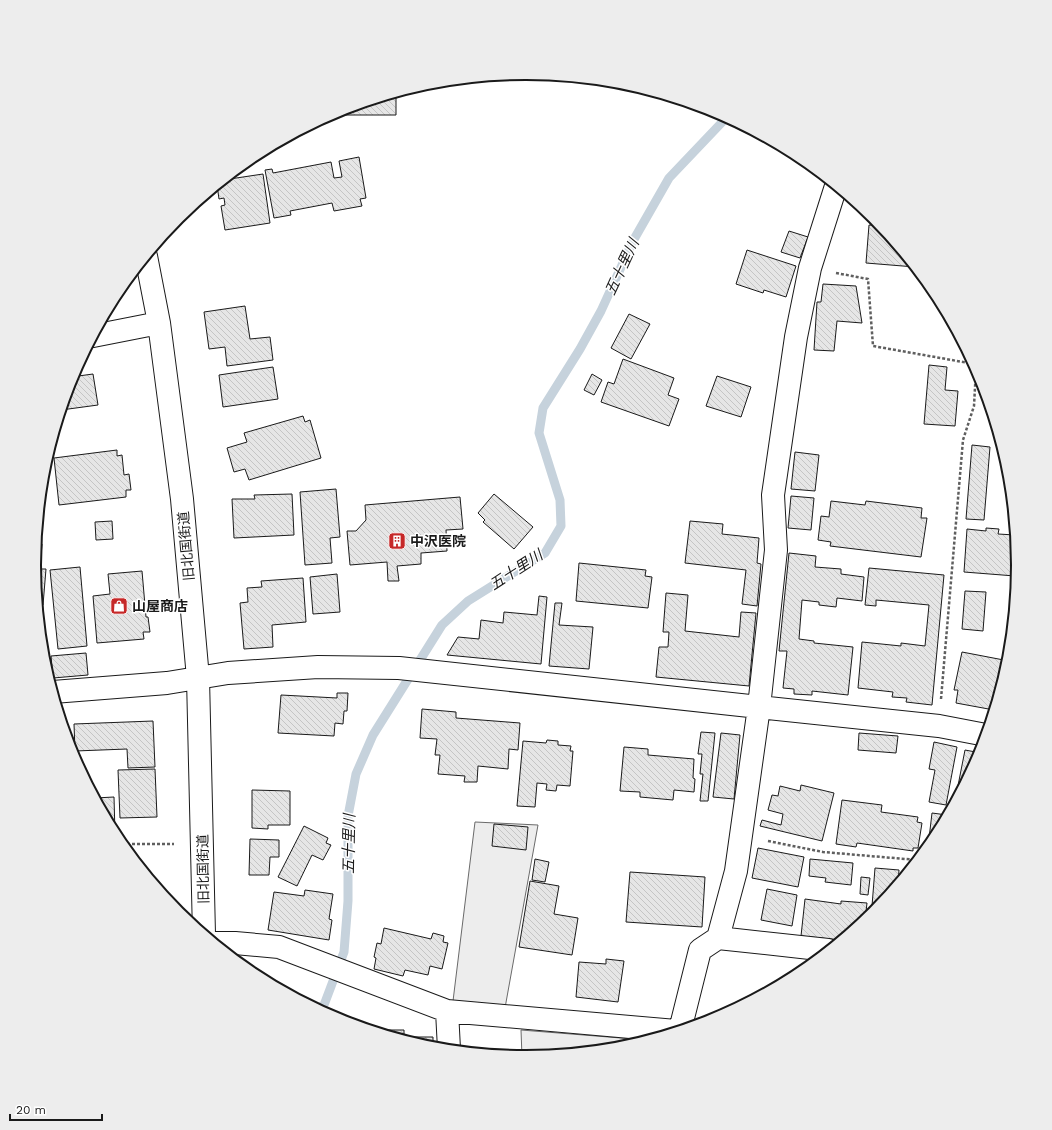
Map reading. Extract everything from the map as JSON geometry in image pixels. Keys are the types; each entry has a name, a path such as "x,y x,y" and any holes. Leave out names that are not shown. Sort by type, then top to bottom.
{"street":[{"path":"718,938 736,871 759,707 776,550 773,496 796,337 810,268 834,191"},
{"name":"旧北国街道","path":"147,262 159,323 182,499 198,678 204,928"},
{"path":"99,335 159,323"},
{"path":"58,692 167,683 228,673 318,667 399,668 939,726 980,734"},
{"path":"681,1024 700,950 718,938 822,949"},
{"path":"222,943 279,947 447,1011 663,1030"},
{"path":"447,1011 449,1044"}],"path":[{"path":"810,268 868,279 874,346 967,363"},
{"path":"939,726 963,440 974,406 975,382"},
{"path":"740,836 823,852 911,860"},
{"path":"130,844 203,843"}],"shaded area":[{"path":"475,822 538,825 505,1008 453,1001"},
{"path":"521,1030 630,1039 589,1046 558,1049 522,1050"}],"building":[{"path":"396,98 396,115 345,115"},
{"path":"359,157 366,198 360,199 362,206 334,211 332,203 290,211 291,215 274,218 265,170 272,169 273,173 331,162 334,178 342,177 339,161"},
{"path":"263,174 270,223 225,230 221,206 225,205 224,198 219,199 218,191 233,178"},
{"path":"869,225 872,225 891,245 908,266 866,263"},
{"path":"789,231 808,237 800,258 781,252"},
{"path":"747,250 796,266 786,297 764,290 763,293 736,284"},
{"path":"823,284 856,286 862,323 837,321 834,351 814,350 817,302 821,302"},
{"path":"245,306 250,339 270,337 273,360 227,366 225,347 209,349 204,312"},
{"path":"629,314 650,324 631,359 611,348"},
{"path":"623,359 674,378 668,395 679,399 669,426 601,402 608,382 614,384"},
{"path":"929,365 947,367 945,390 958,391 955,426 924,424"},
{"path":"273,367 278,399 223,407 219,375"},
{"path":"93,374 98,405 67,409 78,379 79,376"},
{"path":"592,374 602,380 594,395 584,390"},
{"path":"717,376 751,387 741,417 706,406"},
{"path":"303,416 305,422 310,420 321,458 249,480 245,469 234,472 227,448 247,442 244,433"},
{"path":"972,445 990,447 984,520 966,519"},
{"path":"117,450 117,456 122,455 124,475 129,474 131,490 126,490 126,497 59,505 54,458"},
{"path":"795,452 819,455 815,491 791,489"},
{"path":"336,489 340,537 330,538 332,563 305,565 300,492"},
{"path":"292,494 294,535 234,538 232,499 255,499 254,495"},
{"path":"494,494 533,527 514,549 483,522 485,520 478,513"},
{"path":"791,496 814,498 811,530 788,528"},
{"name":"中沢医院","path":"460,497 463,529 446,530 447,551 421,553 421,564 397,566 399,581 388,581 387,562 350,565 347,531 356,531 366,520 365,505"},
{"path":"831,501 865,505 866,501 922,508 921,518 927,518 921,557 830,546 831,542 818,540 821,516 829,517"},
{"path":"112,521 113,539 96,540 95,522"},
{"path":"690,521 723,524 722,534 759,538 757,563 761,564 757,606 742,604 746,570 685,563"},
{"path":"986,528 999,529 998,534 1010,535 1011,576 964,572 967,529 986,531"},
{"path":"789,553 816,556 815,567 841,569 841,574 864,577 862,601 837,598 836,607 819,605 819,602 802,600 799,639 814,641 814,643 853,647 848,695 812,691 812,695 794,694 794,689 783,688 787,651 779,651"},
{"path":"579,563 646,570 645,576 652,577 648,608 576,601"},
{"path":"80,567 87,646 58,649 50,570"},
{"path":"869,568 944,575 932,705 906,702 907,698 892,697 893,692 858,688 862,642 901,646 901,643 925,646 929,605 876,600 876,606 865,605"},
{"path":"41,569 46,569 43,605"},
{"name":"山屋商店","path":"142,571 146,617 148,617 150,632 143,632 144,639 97,643 93,596 110,594 108,574"},
{"path":"337,574 340,612 313,614 310,577"},
{"path":"303,578 306,622 272,625 273,647 244,649 240,603 248,602 247,588 262,587 261,581"},
{"path":"965,591 986,592 983,631 962,629"},
{"path":"666,593 688,595 685,631 739,637 741,612 756,613 749,686 656,677 659,647 668,647 669,632 663,632"},
{"path":"539,596 547,597 541,664 447,655 458,637 479,639 481,620 503,623 504,612 537,615"},
{"path":"555,603 562,603 559,625 593,627 589,669 549,666"},
{"path":"962,652 1002,660 989,709 956,703 958,690 954,690"},
{"path":"86,653 88,675 55,678 51,656"},
{"path":"337,693 348,693 347,711 344,711 343,724 335,723 334,736 278,733 281,695 337,698"},
{"path":"422,709 456,712 456,718 520,723 518,750 509,749 508,769 478,766 477,782 464,782 465,776 438,774 440,755 435,755 437,739 420,738"},
{"path":"153,721 155,767 128,768 127,749 78,751 75,742 74,724"},
{"path":"701,732 715,733 708,801 700,801 703,774 700,774 702,754 698,754"},
{"path":"721,733 740,735 734,799 713,797"},
{"path":"859,733 898,736 896,753 858,750"},
{"path":"547,740 558,741 558,745 571,746 570,751 573,751 570,786 557,785 556,791 546,790 547,784 537,783 535,807 517,806 523,741 546,743"},
{"path":"934,742 957,747 946,805 929,802 935,770 929,769"},
{"path":"624,747 648,749 648,755 694,759 694,792 674,790 673,800 640,797 640,792 620,791"},
{"path":"965,750 974,752 961,780 958,786"},
{"path":"155,769 157,817 120,818 118,770"},
{"path":"801,785 834,793 822,841 760,826 762,820 781,825 783,814 768,810 772,795 778,796 780,786 800,791"},
{"path":"252,790 290,791 290,825 268,825 268,829 252,828"},
{"path":"114,797 115,821 106,807 101,798"},
{"path":"842,800 882,805 881,812 918,817 917,822 922,823 918,848 913,848 913,851 857,843 856,847 836,844"},
{"path":"932,813 942,814 930,833"},
{"path":"494,824 528,827 526,850 492,846"},
{"path":"304,826 328,838 326,843 331,845 323,860 312,855 297,886 278,877"},
{"path":"250,839 279,840 279,857 270,857 269,875 249,875"},
{"path":"758,848 804,857 798,887 752,878"},
{"path":"535,859 549,862 545,882 532,880"},
{"path":"810,859 853,863 851,885 825,882 826,878 809,876"},
{"path":"875,868 899,870 899,875 872,905"},
{"path":"630,872 705,877 702,927 626,922"},
{"path":"861,877 870,878 868,895 860,894"},
{"path":"530,881 559,886 554,914 578,918 572,955 519,947"},
{"path":"767,889 797,895 792,926 761,920"},
{"path":"305,890 333,894 329,919 332,920 329,940 268,930 274,892 304,896"},
{"path":"805,899 841,904 841,901 867,903 866,911 834,939 801,936"},
{"path":"384,928 431,939 433,933 444,936 443,942 448,943 442,969 430,966 428,975 405,970 403,976 374,969 376,958 374,957 377,943 381,944"},
{"path":"606,959 624,961 618,1002 576,997 579,962 606,964"},
{"path":"390,1030 404,1030 404,1034"},
{"path":"416,1037 433,1037 433,1041"}],"waterway":[{"name":"五十里川","path":"323,1005 344,952 348,901 348,816 356,774 373,735 442,625 468,601 545,553 561,526 560,500 539,433 543,408 580,349 601,311 633,241 669,178 723,122"}],"place":[{"name":"中沢医院","path":"397,541"},
{"name":"山屋商店","path":"119,606"}]}
